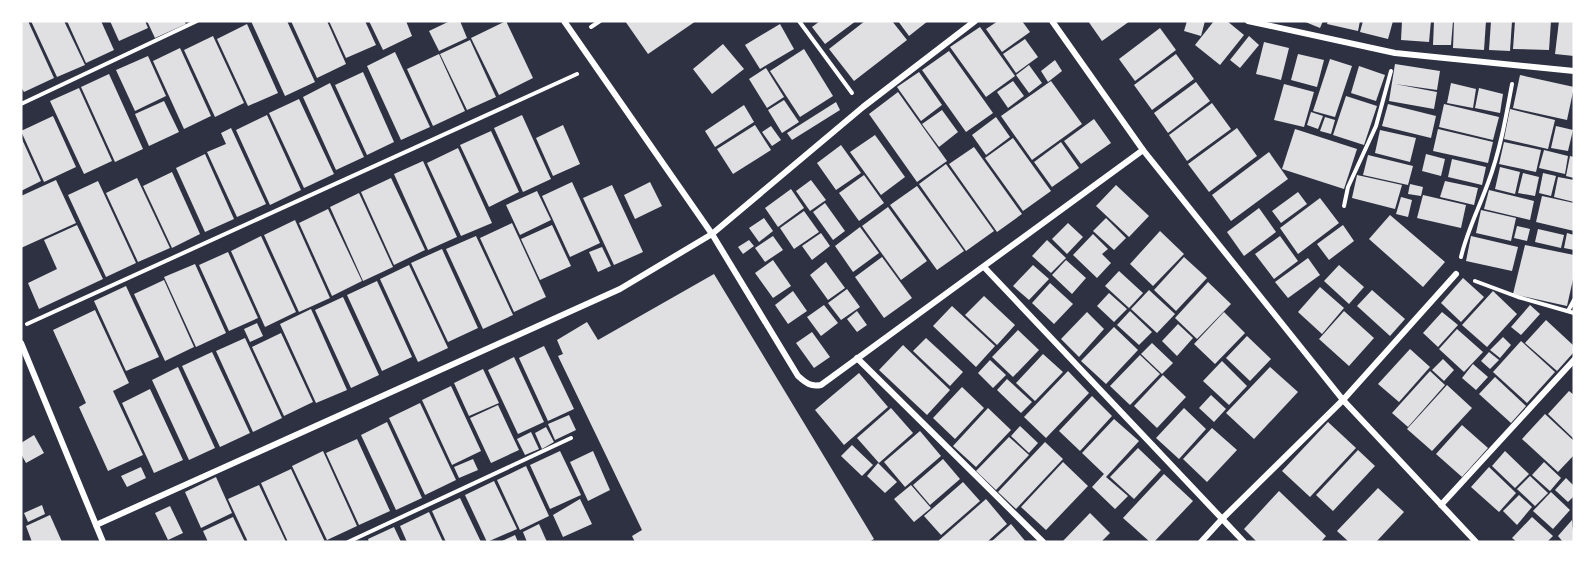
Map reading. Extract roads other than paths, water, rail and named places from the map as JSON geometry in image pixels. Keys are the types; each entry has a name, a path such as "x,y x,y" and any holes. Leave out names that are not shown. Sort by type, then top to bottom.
{"street":[{"path":"564,21 712,234 798,376 806,384 813,386 821,385 1143,150"},
{"path":"96,525 620,289 712,234 863,107 975,21"},
{"path":"1052,21 1143,150 1344,400 1476,542"},
{"path":"1248,21 1395,53 1574,71"},
{"path":"984,267 1244,542"},
{"path":"1201,542 1344,400 1456,274"},
{"path":"21,343 103,542"},
{"path":"857,358 1043,542"},
{"path":"1441,505 1574,360"}]}
